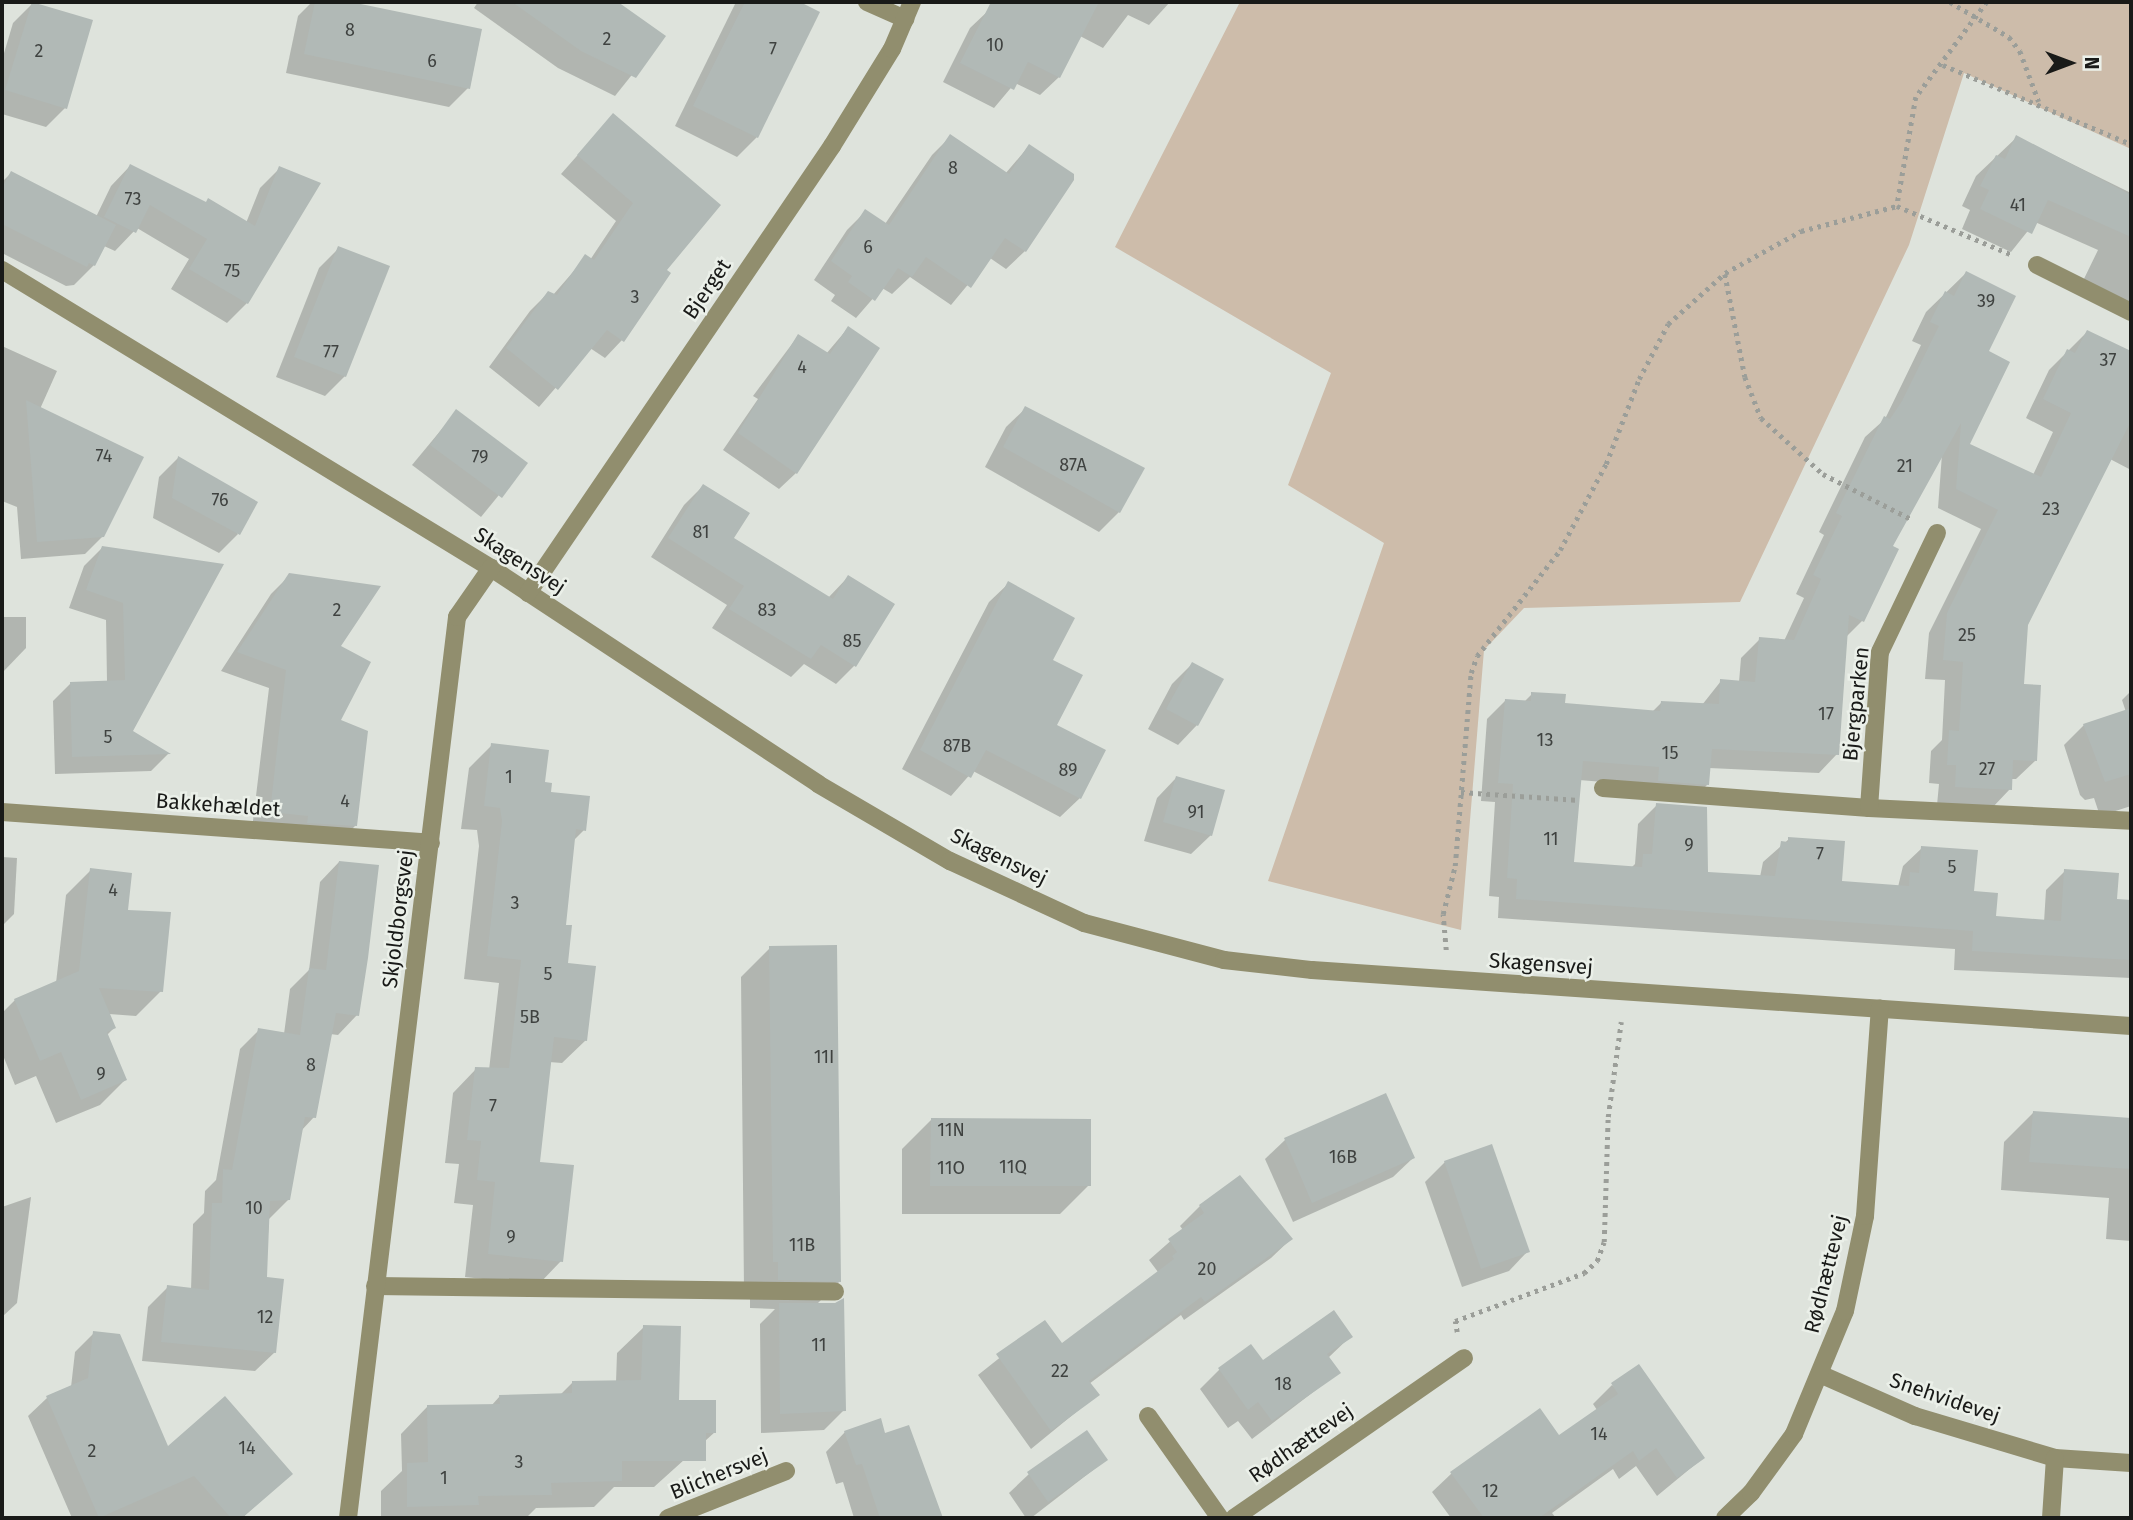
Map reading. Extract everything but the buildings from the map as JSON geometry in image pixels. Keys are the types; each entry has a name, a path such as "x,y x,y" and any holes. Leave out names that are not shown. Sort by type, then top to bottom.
{"street":[{"path":"867,2 905,19"},
{"name":"Bjerget","path":"528,593 832,146 905,19 912,2"},
{"path":"2038,265 2131,312"},
{"name":"Skagensvej","path":"2,270 491,568 818,784 950,860 1084,923 1224,960 1625,993 2131,1026"},
{"name":"Bjergparken","path":"1869,808 1880,652 1937,533"},
{"name":"Skjoldborgsvej","path":"348,1518 457,617 491,568"},
{"path":"1603,788 1869,808 2131,821"},
{"name":"Bakkehældet","path":"2,812 431,843"},
{"name":"Rødhættevej","path":"1725,1518 1751,1493 1794,1434 1822,1375 1845,1311 1865,1216 1880,1009"},
{"path":"374,1286 835,1292"},
{"name":"Rødhættevej","path":"1234,1518 1464,1358"},
{"name":"Snehvidevej","path":"1822,1375 1914,1416 2055,1458 2131,1463"},
{"path":"1148,1416 1220,1518"},
{"path":"2050,1518 2055,1458"},
{"name":"Blichersvej","path":"668,1518 786,1471"}],"path":[{"path":"1950,2 2009,37 2020,51 2040,103"},
{"path":"1897,206 1916,97 1943,65 1975,15 1987,2"},
{"path":"1943,65 2040,103 2131,144"},
{"path":"1446,979 1442,921 1455,866 1476,656 1560,550 1606,464 1639,379 1668,324 1725,274 1801,231 1897,206 2038,265"},
{"path":"1725,274 1745,377 1762,418 1823,474 1937,533"},
{"path":"1461,792 1582,801 1603,788"},
{"path":"1464,1358 1455,1321 1584,1273 1597,1261 1604,1242 1608,1117 1625,993"}],"shaded area":[{"path":"1240,2 2131,2 2131,149 1964,73 1909,245 1740,602 1524,608 1484,650 1461,930 1268,881 1384,543 1288,485 1331,373 1115,247"}]}
